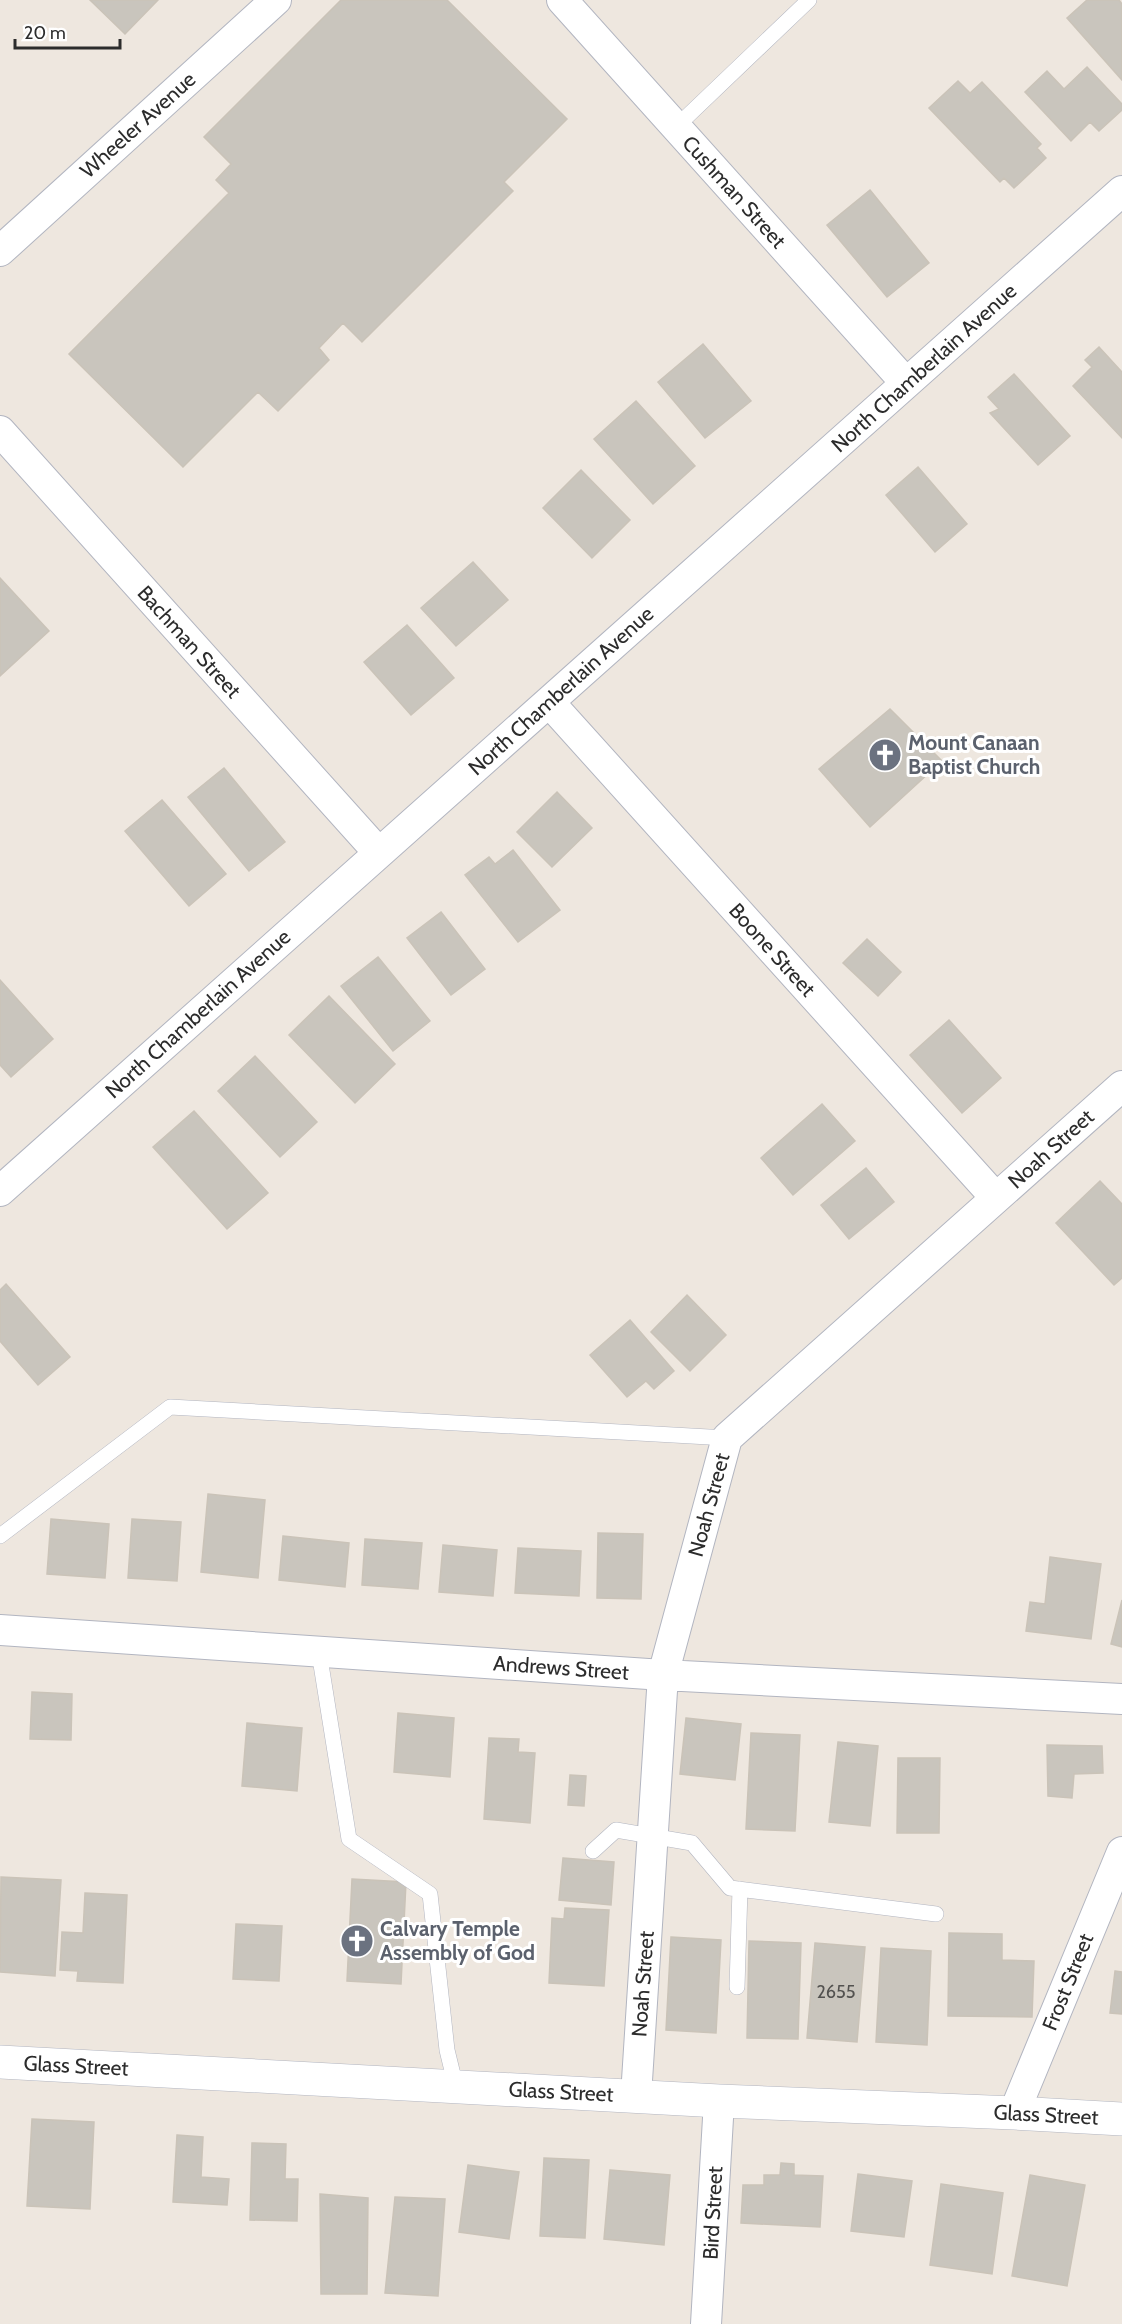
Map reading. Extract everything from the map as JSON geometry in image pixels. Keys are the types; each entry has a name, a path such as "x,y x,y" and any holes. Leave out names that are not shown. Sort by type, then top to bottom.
{"main road":[{"name":"Glass Street","path":"0,2062 719,2101 1122,2119"}],"street":[{"name":"Wheeler Avenue","path":"0,250 276,0"},
{"name":"Cushman Street","path":"562,0 906,383"},
{"name":"North Chamberlain Avenue","path":"0,1191 1122,191"},
{"name":"Bachman Street","path":"0,431 379,854"},
{"name":"Boone Street","path":"549,702 996,1198"},
{"name":"Noah Street","path":"636,2096 663,1675 727,1438 1122,1086"},
{"name":"Andrews Street","path":"0,1630 663,1675 1122,1699"},
{"name":"Frost Street","path":"1014,2113 1122,1852"},
{"name":"Bird Street","path":"706,2324 719,2101"}],"lane":[{"path":"676,127 809,0"},
{"path":"0,1536 170,1407 727,1438"},
{"path":"319,1652 349,1839 430,1894 447,2050 457,2085"},
{"path":"593,1851 616,1830 692,1843 730,1888 936,1914"},
{"path":"737,1987 740,1889"}],"building":[{"path":"90,0 158,0 125,34"},
{"path":"341,0 447,0 567,119 504,182 513,191 362,342 343,323 319,348 329,360 278,411 258,392 183,467 69,354 229,193 216,180 231,164 204,137"},
{"path":"1087,0 1119,0 1122,4 1122,80 1067,18"},
{"path":"1087,67 1122,104 1122,110 1099,131 1090,122 1071,141 1025,92 1047,71 1064,89"},
{"path":"958,81 970,93 982,82 1041,144 1037,148 1046,158 1014,188 1004,178 1000,182 929,108"},
{"path":"870,190 929,263 887,297 827,225"},
{"path":"703,344 751,401 705,438 658,382"},
{"path":"1099,347 1122,372 1122,438 1073,386 1092,367 1085,360"},
{"path":"1014,374 1070,436 1038,465 990,413 999,409 988,397"},
{"path":"636,401 695,466 653,504 594,439"},
{"path":"918,467 967,524 935,552 886,495"},
{"path":"581,470 630,520 592,558 543,508"},
{"path":"473,562 508,600 456,646 421,608"},
{"path":"0,578 49,631 0,676"},
{"path":"407,625 454,678 411,715 364,662"},
{"path":"890,709 942,761 870,827 819,769"},
{"path":"224,768 285,842 249,871 188,797"},
{"path":"557,792 592,828 552,867 517,832"},
{"path":"162,800 226,874 189,906 125,831"},
{"path":"513,850 560,910 518,942 465,875 489,857 495,864"},
{"path":"441,912 485,969 451,995 407,938"},
{"path":"867,939 901,972 878,996 843,963"},
{"path":"378,957 430,1021 393,1051 341,986"},
{"path":"0,980 53,1039 11,1077 0,1065"},
{"path":"329,996 395,1064 355,1103 289,1035"},
{"path":"949,1020 1001,1078 962,1113 910,1055"},
{"path":"255,1056 317,1122 280,1157 218,1091"},
{"path":"822,1104 855,1141 793,1195 761,1158"},
{"path":"194,1111 268,1193 227,1229 153,1147"},
{"path":"866,1168 894,1202 849,1239 821,1205"},
{"path":"1100,1181 1122,1204 1122,1278 1114,1285 1056,1223"},
{"path":"6,1284 70,1357 38,1385 0,1341 0,1290"},
{"path":"687,1295 726,1335 690,1371 651,1332"},
{"path":"630,1320 674,1371 654,1389 646,1381 627,1397 590,1355"},
{"path":"208,1494 265,1500 258,1578 201,1572"},
{"path":"51,1519 109,1524 105,1578 47,1574"},
{"path":"132,1519 181,1522 177,1581 128,1578"},
{"path":"598,1533 643,1534 641,1599 597,1598"},
{"path":"283,1536 349,1543 345,1587 279,1580"},
{"path":"365,1539 422,1543 418,1589 362,1585"},
{"path":"443,1545 497,1550 493,1596 439,1592"},
{"path":"518,1548 581,1551 579,1596 515,1593"},
{"path":"1050,1557 1101,1564 1091,1639 1026,1631 1030,1602 1045,1604"},
{"path":"1122,1600 1122,1647 1111,1644"},
{"path":"32,1692 72,1694 71,1740 30,1739"},
{"path":"398,1713 454,1718 450,1777 394,1772"},
{"path":"686,1718 741,1724 735,1780 680,1774"},
{"path":"247,1723 302,1728 297,1791 242,1786"},
{"path":"751,1733 800,1735 795,1831 746,1829"},
{"path":"489,1738 519,1739 518,1752 535,1753 530,1823 484,1819"},
{"path":"838,1742 878,1746 870,1826 829,1822"},
{"path":"1047,1745 1102,1746 1103,1773 1074,1774 1072,1798 1048,1796"},
{"path":"898,1758 940,1758 939,1833 897,1833"},
{"path":"570,1775 586,1776 584,1806 568,1805"},
{"path":"563,1858 614,1862 611,1905 559,1900"},
{"path":"1,1877 61,1880 55,1976 0,1972"},
{"path":"352,1879 406,1882 401,1984 347,1981"},
{"path":"85,1893 127,1895 123,1983 77,1981 78,1971 60,1970 62,1932 83,1933"},
{"path":"565,1908 609,1910 604,1986 549,1983 552,1918 564,1919"},
{"path":"236,1924 282,1926 279,1981 233,1979"},
{"path":"949,1933 1002,1934 1002,1960 1034,1961 1032,2017 948,2016"},
{"path":"671,1937 721,1940 716,2033 666,2030"},
{"path":"749,1941 801,1943 798,2039 747,2038"},
{"path":"815,1943 865,1947 857,2042 807,2038"},
{"path":"881,1948 931,1951 927,2045 876,2042"},
{"path":"1115,1971 1122,1972 1122,2014 1110,2013"},
{"path":"32,2119 94,2122 90,2209 27,2206"},
{"path":"177,2135 203,2137 201,2177 229,2179 227,2205 173,2202"},
{"path":"252,2143 286,2144 285,2179 298,2179 297,2221 250,2220"},
{"path":"544,2158 589,2160 585,2238 540,2236"},
{"path":"781,2163 794,2164 794,2175 823,2176 820,2227 741,2223 743,2185 764,2185 764,2175 780,2175"},
{"path":"468,2165 519,2172 509,2239 459,2232"},
{"path":"610,2170 670,2175 664,2245 604,2239"},
{"path":"858,2174 912,2181 904,2237 851,2231"},
{"path":"1030,2175 1085,2185 1067,2286 1012,2276"},
{"path":"941,2184 1003,2193 992,2274 930,2265"},
{"path":"320,2194 368,2198 367,2294 321,2294"},
{"path":"395,2197 445,2199 438,2296 385,2293"}],"place":[{"name":"Mount Canaan Baptist Church","path":"885,755"},
{"name":"Calvary Temple Assembly of God","path":"357,1941"}]}
